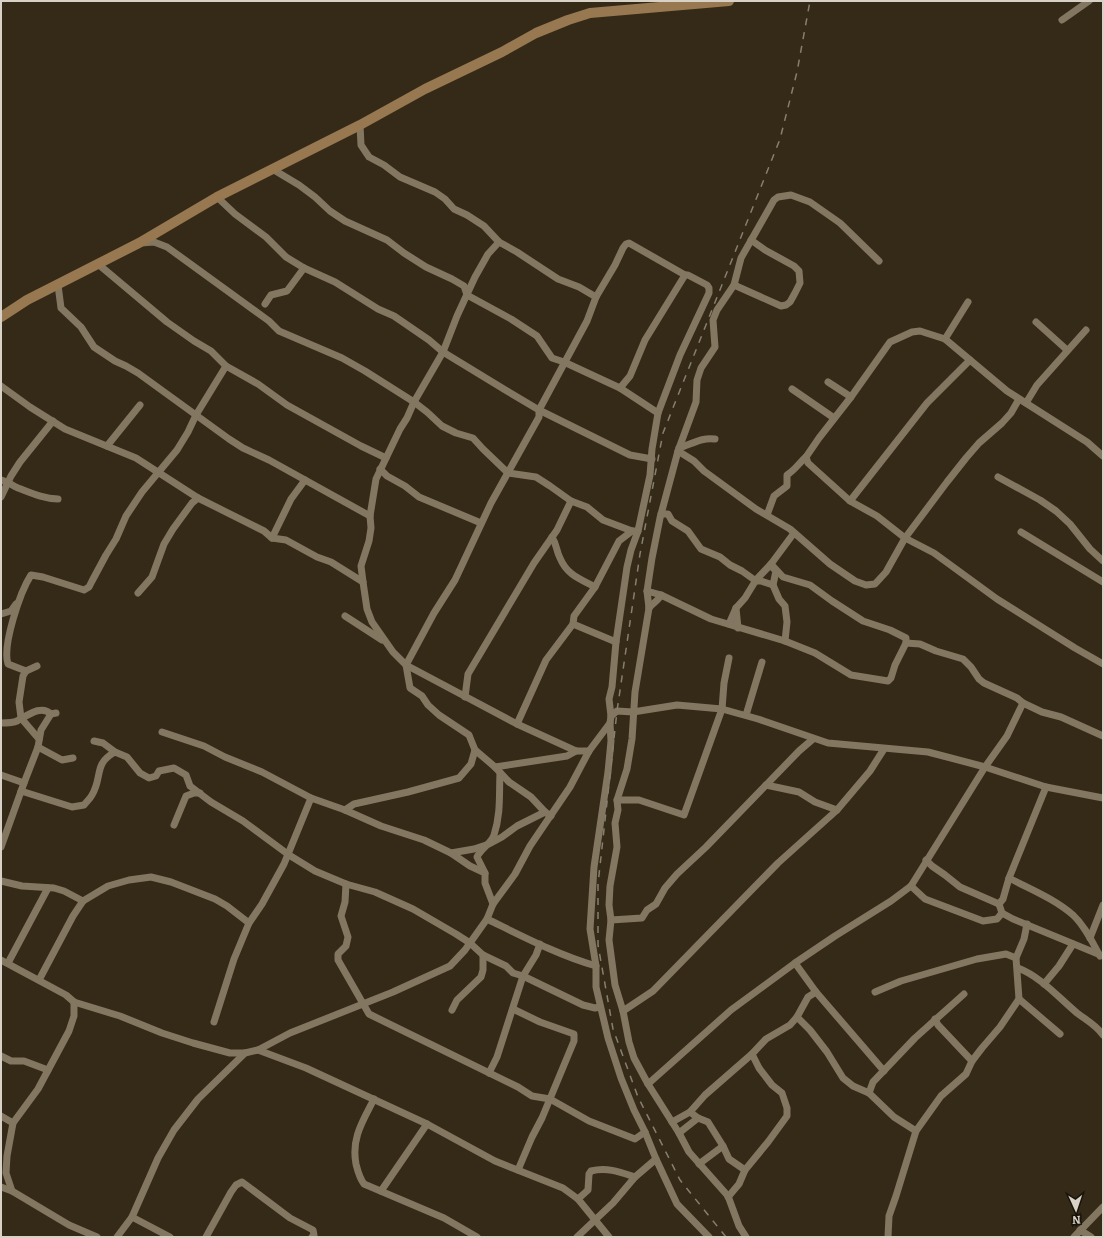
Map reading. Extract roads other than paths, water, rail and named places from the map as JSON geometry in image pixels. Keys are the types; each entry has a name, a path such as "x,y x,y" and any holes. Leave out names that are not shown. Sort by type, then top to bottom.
{"street":[{"path":"1,317 27,300 139,243 217,197 274,170 425,89 502,52 536,33 590,13 729,1"},
{"path":"1062,20 1088,1"},
{"path":"360,125 361,145 369,157 384,165 400,177 435,192 445,199 454,209 484,226 499,242 558,279 596,297"},
{"path":"274,170 299,185 330,211 345,221 387,240 426,267 452,278 464,286 467,295 511,319 537,336 552,358 620,388 658,413"},
{"path":"746,1237 739,1226 728,1197 689,1152 679,1133 648,1084 634,1058 629,1042 623,1011 615,985 609,940 611,920 609,904 610,886 617,847 615,823 618,810 617,800 627,769 634,724 633,712 636,682 648,608 647,591 661,514 679,450 696,402 697,380 701,368 715,347 713,320 717,310 734,285 741,258 774,200 778,197 791,195 810,202 840,222 878,261"},
{"path":"217,197 234,214 266,237 286,257 304,268 335,282 378,309 394,316 429,340 443,352 539,410 630,455 652,459"},
{"path":"734,285 781,306 790,302 800,283 798,271 794,266 765,250 751,240"},
{"path":"139,243 154,242 167,247 263,317 279,331 342,358 414,402 442,426 456,433 473,438 508,473 536,477 572,501 587,507 603,520 635,533"},
{"path":"499,242 488,254 475,277 457,316 443,352 414,402 376,479 370,516 371,528 369,541 361,566 367,609 372,622 387,644 406,665 516,724 576,750 589,751"},
{"path":"548,814 531,797 509,782 475,750 469,735 439,715 428,706 422,696 410,688 406,665 434,613 455,580 481,523 539,417 539,410 586,321 596,297 623,248 629,243 685,275 688,275 707,285 709,288 709,293 680,355 658,413 652,449 652,459 627,567 616,642 612,687 609,700 611,741 608,772 598,834 590,929 596,966 596,987 600,1007 621,1078 677,1204 709,1237"},
{"path":"98,264 167,322 211,351 226,366 258,384 287,405 361,446 386,458"},
{"path":"265,304 270,295 287,291 304,268"},
{"path":"620,388 630,376 645,340 685,275"},
{"path":"58,285 61,308 81,327 94,346 115,361 138,374 229,439 370,516"},
{"path":"945,339 968,302"},
{"path":"1036,322 1067,350"},
{"path":"1026,403 1037,385 1086,330"},
{"path":"767,515 774,496 787,486 787,475 793,471 806,457 890,342 912,332 920,331 945,339 1019,399 1087,442 1103,456"},
{"path":"850,501 927,403 970,360"},
{"path":"26,671 8,664 7,660 8,641 14,615 25,583 31,575 43,577 84,590 89,586 116,539 126,516 142,492 177,450 196,415 226,366"},
{"path":"828,382 851,397"},
{"path":"1,386 65,429 136,458 198,498 264,531 272,538 286,540 317,557 331,562 363,582"},
{"path":"792,389 834,418"},
{"path":"679,450 694,461 704,471 794,533 830,564 855,581 866,585 875,584 886,572 905,538 966,458 979,443 1011,413 1019,399"},
{"path":"107,446 140,405"},
{"path":"1,497 9,482 10,476 54,422"},
{"path":"679,450 698,440 709,438 715,439"},
{"path":"806,457 808,463 850,501 876,516 905,538 934,553 997,599 1103,664"},
{"path":"380,470 419,497 458,515 481,523"},
{"path":"998,477 1056,511 1070,524 1090,549 1103,561"},
{"path":"1,480 9,482 16,487 38,496 58,499"},
{"path":"272,538 292,499 305,480"},
{"path":"138,593 152,577 164,544 187,510 198,498"},
{"path":"465,697 468,674 534,563 552,538 572,501"},
{"path":"661,514 668,514 672,522 688,531 701,549 720,557 730,565 756,580 773,585"},
{"path":"1021,532 1103,582"},
{"path":"516,724 546,660 573,624 574,616 595,587 619,541 635,533"},
{"path":"729,624 736,608 745,598 756,580 771,564 794,533"},
{"path":"552,538 556,544 559,557 567,571 573,576 595,587"},
{"path":"647,591 661,595 711,619 785,641 815,653 851,675 883,681 888,681 891,678 906,643 906,638 890,630 863,621 810,585 783,577 771,564"},
{"path":"771,564 776,571 773,585 779,599 785,606 787,622 785,641"},
{"path":"648,608 659,599 661,595"},
{"path":"1,614 11,611 20,599"},
{"path":"736,608 738,628"},
{"path":"345,616 387,644"},
{"path":"573,624 616,642"},
{"path":"906,643 920,644 936,651 963,659 984,683 1017,698 1042,712 1061,717 1103,736"},
{"path":"617,800 639,800 684,815 722,709 724,683 729,658"},
{"path":"746,715 762,662"},
{"path":"37,666 26,671 23,676 19,702 21,718 39,739"},
{"path":"648,1084 731,1010 795,963 835,936 891,902 911,886 985,767 1007,736 1024,703"},
{"path":"48,888 5,961 66,995 74,1002 120,1016 193,1043 230,1053 245,1052 258,1050 290,1033 363,1004 450,966 470,943 487,919 493,904 515,874 548,814 570,787 589,751 617,711 633,712 677,705 722,709 746,715 828,743 928,752 985,767 1046,787 1103,798"},
{"path":"1,723 16,722 21,718 40,710 53,713 44,725 38,747 1,847"},
{"path":"162,732 204,746 225,757 262,772 311,798 345,810 381,826 424,840 451,853 470,866 484,873"},
{"path":"611,920 642,918 647,910 656,904 665,888 677,874 702,851 799,751 813,739"},
{"path":"94,741 103,743 115,752 128,757 140,773 149,778 156,776 159,771 174,768 186,775 190,786 200,792 211,802 243,821 289,855 315,871 346,884 375,892 413,909 470,943 483,955 506,966 512,973 523,976 583,1005 595,1008 600,1007"},
{"path":"38,747 62,760 73,758"},
{"path":"623,1011 653,992 778,863 837,810 870,771 884,749"},
{"path":"345,810 354,804 408,792 459,778 470,764 475,750"},
{"path":"498,770 567,756 576,750"},
{"path":"21,791 72,807 84,805 92,796 97,784 102,763 107,757 115,752"},
{"path":"493,904 485,883 484,873 477,857 479,852 494,836 500,803 498,770"},
{"path":"1,775 24,783"},
{"path":"766,784 799,792 815,802 837,810"},
{"path":"999,904 1003,899 1009,878 1046,787"},
{"path":"174,825 186,796 200,792"},
{"path":"214,1022 234,959 249,923 262,904 289,855 311,798"},
{"path":"451,853 474,849 488,844 502,837 517,826 548,814"},
{"path":"926,860 960,887 999,904 1002,913 1102,958"},
{"path":"39,980 73,916 83,901 108,886 129,880 151,877 171,882 215,899 227,906 249,923"},
{"path":"1009,878 1058,904 1073,915 1082,925 1102,958"},
{"path":"1,881 22,886 64,891 83,901"},
{"path":"346,884 345,902 341,916 348,937 346,946 338,954 338,960 370,1014 518,1087 532,1096 550,1099 589,1121 636,1139 645,1132"},
{"path":"911,886 925,899 983,921 997,919 1002,913"},
{"path":"1090,938 1103,905"},
{"path":"487,919 540,944 585,963 596,966"},
{"path":"888,1237 889,1216 916,1131 941,1096 966,1074 972,1061 1000,1027 1019,999 1018,968 1016,958 1024,939 1027,924"},
{"path":"489,1073 497,1057 523,976 536,955 540,944"},
{"path":"1044,984 1059,966 1073,944"},
{"path":"875,992 901,981 977,959 1006,954 1016,958"},
{"path":"452,1010 457,1000 481,977 483,970 483,955"},
{"path":"795,963 816,992 884,1071"},
{"path":"1018,968 1028,972 1044,984 1080,1015 1097,1026 1103,1034"},
{"path":"672,1122 690,1112 766,1039 790,1025 797,1017 808,997 816,992"},
{"path":"869,1092 873,1082 915,1038 964,994"},
{"path":"1019,999 1060,1034"},
{"path":"12,1191 6,1173 7,1156 14,1123 38,1089 69,1031 74,1016 74,1002"},
{"path":"513,1009 540,1022 574,1034 574,1041 518,1170"},
{"path":"797,1017 810,1030 843,1078 853,1086 869,1092 894,1117 916,1131"},
{"path":"935,1019 938,1025 972,1061"},
{"path":"258,1050 306,1068 374,1099 427,1124 495,1161 563,1188 578,1199 609,1237"},
{"path":"117,1237 132,1217 158,1158 174,1130 198,1099 245,1052"},
{"path":"728,1197 738,1184 745,1170 787,1116 787,1108 782,1093 772,1085 758,1068 752,1054"},
{"path":"1,1056 11,1061 24,1061 48,1070"},
{"path":"374,1099 358,1132 354,1152 359,1177 364,1184 444,1218 477,1237"},
{"path":"690,1112 698,1118 708,1122 729,1159 745,1170"},
{"path":"1,1116 14,1123"},
{"path":"679,1133 698,1118"},
{"path":"381,1191 427,1124"},
{"path":"699,1164 723,1146"},
{"path":"577,1237 613,1203 635,1177 656,1159"},
{"path":"578,1199 588,1190 591,1171 600,1169 635,1177"},
{"path":"206,1237 231,1192 242,1182 290,1218 313,1230 314,1235 312,1237"},
{"path":"1,1187 12,1191 69,1225 97,1237"},
{"path":"1074,1237 1103,1207"},
{"path":"132,1217 170,1237"},
{"path":"1080,1230 1091,1237"}],"railway":[{"path":"726,1237 680,1180 638,1097 613,1029 598,945 598,884 617,711 640,554 663,433 780,139 797,72 810,1"}]}
